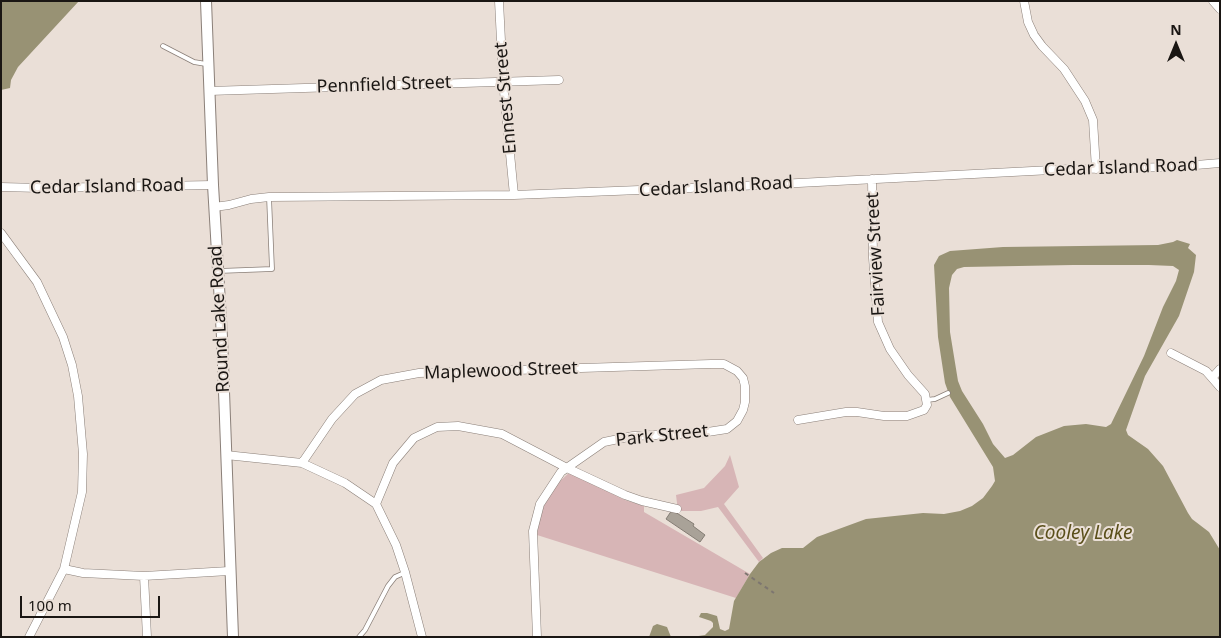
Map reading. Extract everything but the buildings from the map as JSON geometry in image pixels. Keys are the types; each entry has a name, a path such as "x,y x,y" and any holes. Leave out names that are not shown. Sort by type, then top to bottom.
{"street":[{"name":"Round Lake Road","path":"206,1 212,185 218,272 233,637"},
{"name":"Ennest Street","path":"499,1 503,81 514,195"},
{"path":"1024,1 1028,22 1034,35 1064,69 1085,101 1093,120 1096,169"},
{"path":"1213,1 1220,9"},
{"name":"Pennfield Street","path":"209,91 559,80"},
{"name":"Cedar Island Road","path":"214,206 269,197 514,195 1172,167 1220,163"},
{"name":"Fairview Street","path":"872,179 872,258 878,322 890,349 908,376 925,394 927,402"},
{"name":"Cedar Island Road","path":"1,187 212,185"},
{"path":"1,233 37,282 63,337 72,366 78,396 84,473 76,524 64,569 30,637"},
{"path":"1170,353 1206,371 1220,387"},
{"name":"Maplewood Street","path":"302,463 332,419 355,394 381,380 419,373 702,364 724,364 737,371"},
{"path":"1212,378 1220,369"},
{"name":"Park Street","path":"537,637 534,531 540,504 561,472 604,442 633,436 701,433 728,429 737,421 743,410 746,393 743,378 737,371"},
{"path":"798,420 846,412 884,416 908,416 924,410 927,402"},
{"path":"376,504 392,463 414,438 437,427 458,426 502,434 568,468 642,501 677,508"},
{"path":"226,455 302,463 345,483 376,504 396,545 422,637"},
{"path":"64,569 83,573 144,576 229,571"},
{"path":"144,576 147,637"}],"lane":[{"path":"163,46 194,62 209,65"},
{"path":"218,272 272,270 269,197"},
{"path":"927,402 948,394"},
{"path":"359,637 365,630 388,586 395,577 405,572"}],"path":[{"path":"745,573 774,593"}],"shaded area":[{"path":"730,455 739,487 724,504 763,558 759,562 718,507 701,511 678,511 676,495 704,488 725,466"},
{"path":"570,472 625,500 644,506 644,512 750,574 736,598 537,535 540,516 546,500 559,482"}],"water":[{"path":"1,1 79,1 18,67 11,80 10,88 1,90"},
{"name":"Cooley Lake","path":"1177,240 1190,244 1188,248 1196,255 1194,272 1179,316 1145,376 1126,430 1128,435 1148,449 1163,466 1192,519 1209,532 1220,550 1220,637 692,637 705,635 713,627 711,621 699,617 701,613 717,616 720,629 725,631 729,629 734,601 759,562 771,553 782,548 803,548 817,537 866,519 923,513 944,514 960,511 972,506 983,498 992,486 995,481 993,467 950,397 945,383 938,337 934,265 939,256 950,251 1003,247 1158,245","holes":["1173,266 1179,270 1144,356 1111,424 1106,427 1086,424 1064,426 1036,437 1013,455 1005,458 993,444 958,381 950,332 949,288 952,275 957,269 964,267"]},
{"path":"657,624 667,627 671,637 649,637 653,626"}]}
